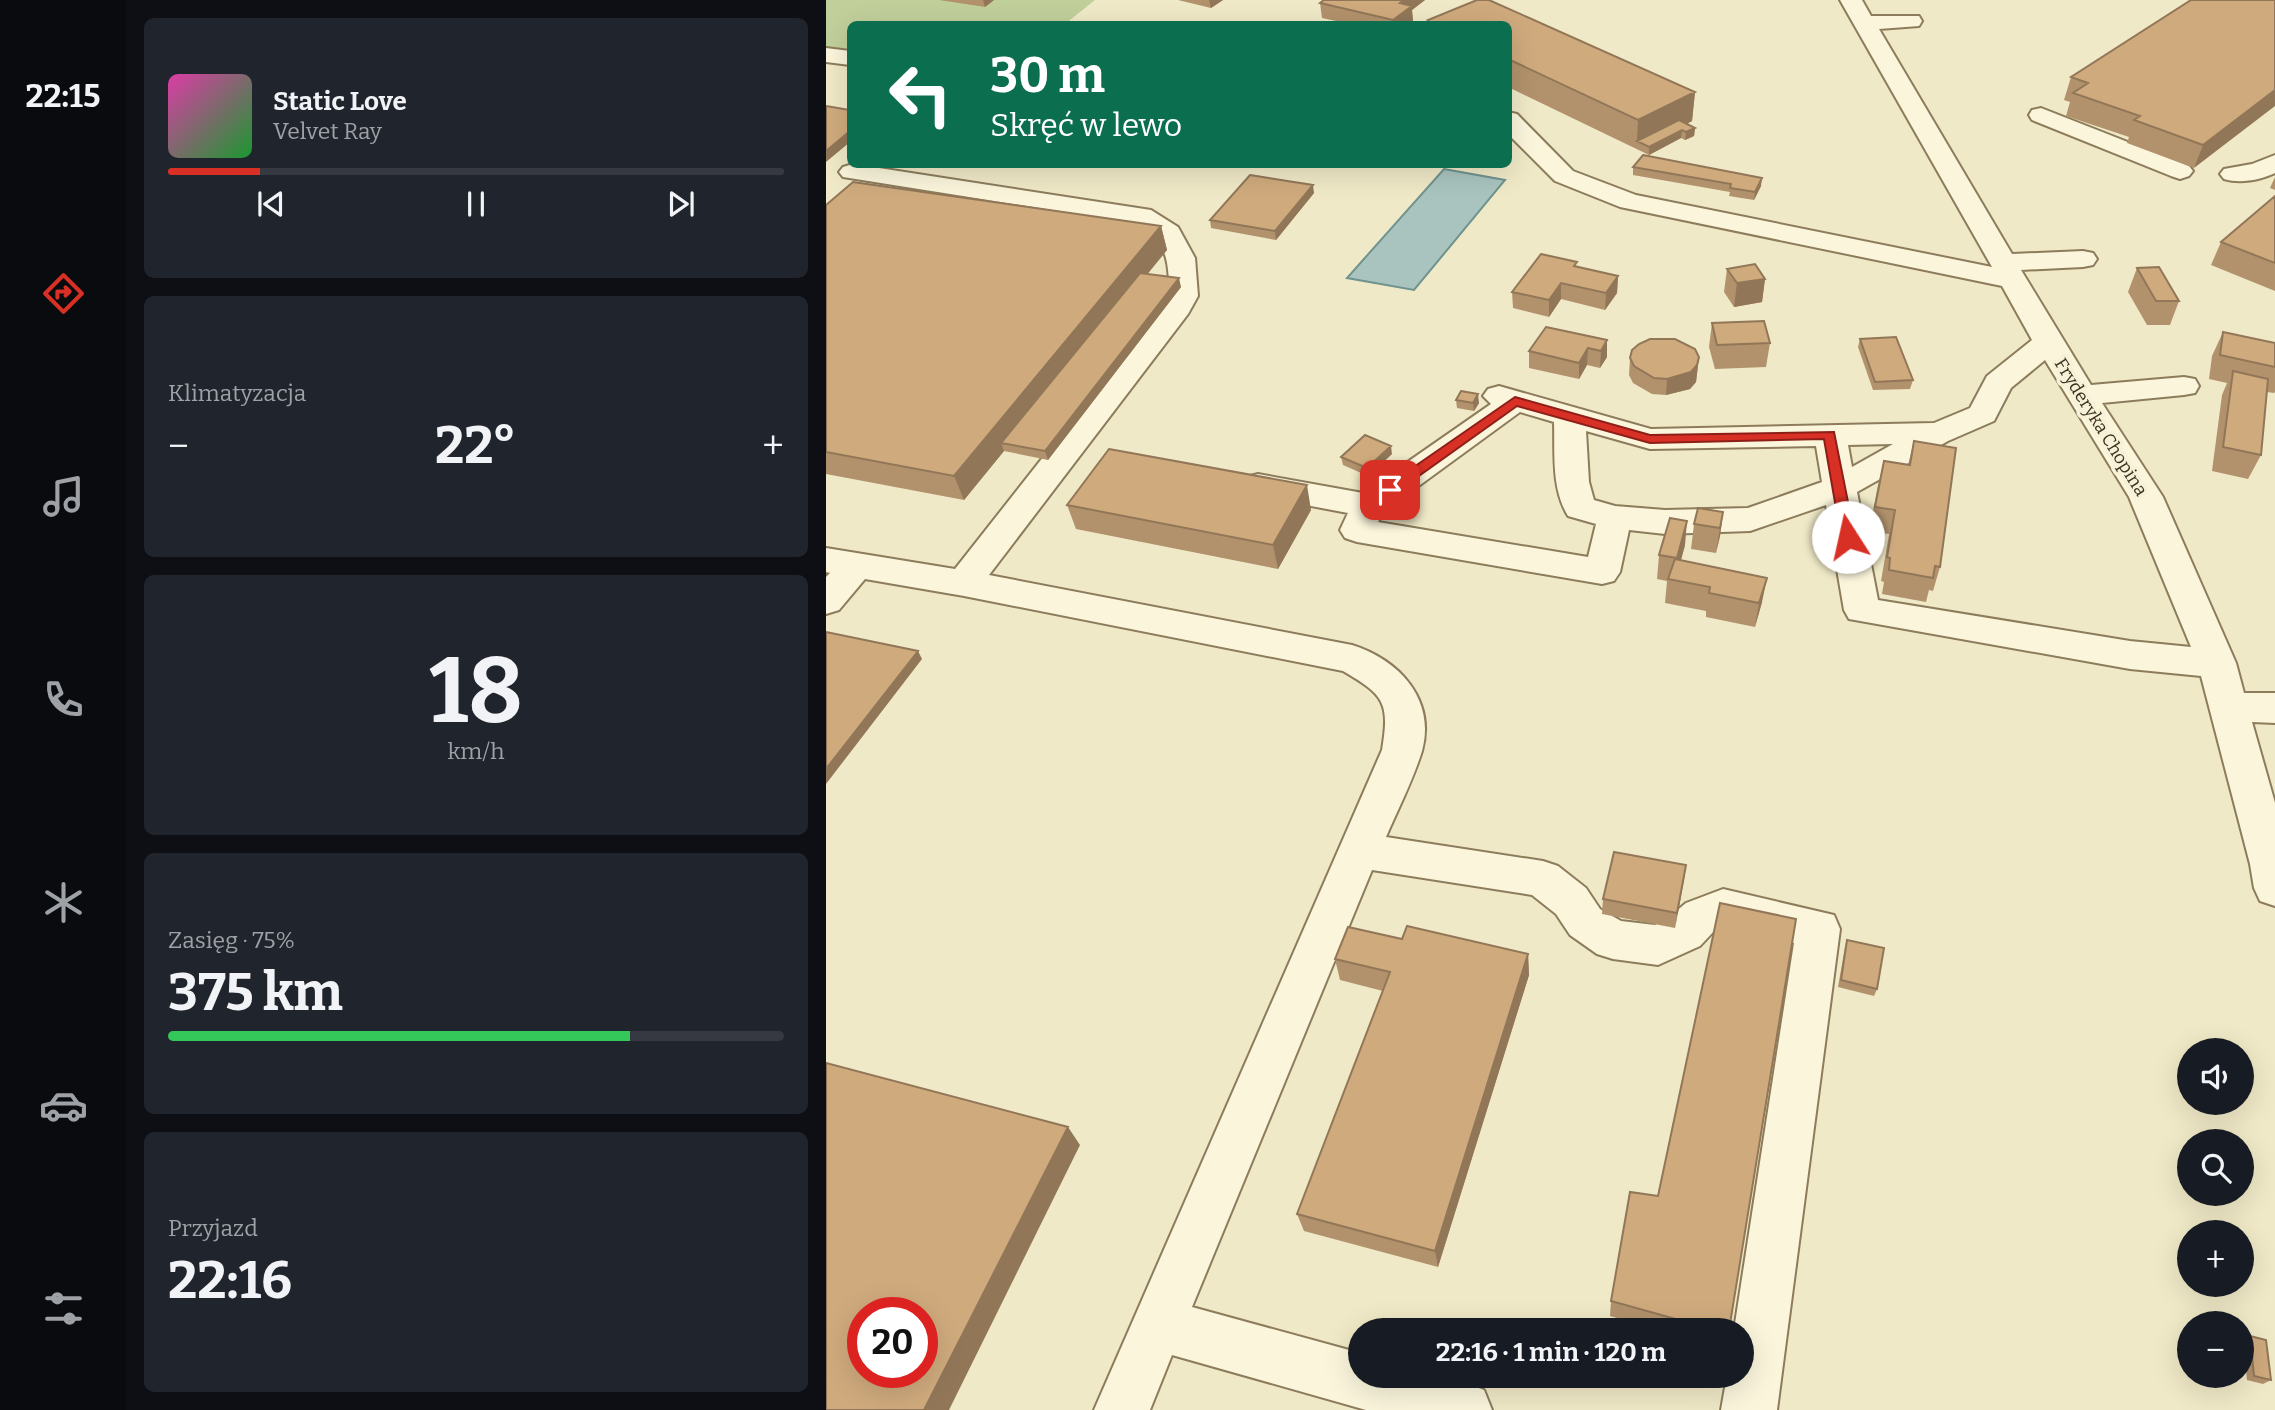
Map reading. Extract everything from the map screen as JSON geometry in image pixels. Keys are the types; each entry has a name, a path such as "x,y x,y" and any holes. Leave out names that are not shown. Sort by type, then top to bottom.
{"street":[{"path":"1857,12 1911,21"},
{"name":"Fryderyka Chopina","path":"1857,12 1952,171 2048,342 2146,497 2217,663 2231,707 2275,888"},
{"path":"826,55 847,58"},
{"path":"2040,115 2180,171"},
{"path":"1512,122 1564,176 1629,201 2007,272 2083,259"},
{"path":"2233,174 2258,171 2275,163"},
{"path":"849,174 1142,216 1168,233 1181,258 1184,296 1173,314 964,583"},
{"path":"1570,416 1572,482 1580,508 1615,517 1665,522 1750,519 1839,488 1938,433 1983,414 1998,383 2048,342"},
{"path":"2082,396 2183,386"},
{"path":"1615,517 1602,572 1357,530 1369,505 1507,399 1650,439 1938,433"},
{"path":"1830,435 1862,610 2130,655 2217,663"},
{"path":"1224,479 1369,505"},
{"path":"826,601 841,563 964,583 1352,659 1384,676 1398,694 1408,720 1402,750 1122,1410"},
{"path":"2231,707 2275,708"},
{"path":"1360,850 1544,879 1571,901 1585,922 1613,940 1658,945 1684,932 1701,916 1723,908 1818,929 1749,1410"},
{"path":"1158,1324 1464,1410"}],"green space":[{"path":"826,0 1095,0 1069,21 847,21 847,55 826,52"}],"water":[{"path":"1444,169 1505,180 1414,290 1347,278"}],"building":[{"path":"1324,0 1404,0 1400,3 1412,6 1393,20 1320,3"},
{"path":"1477,0 1489,0 1695,92 1638,120 1512,61 1512,21 1428,20"},
{"path":"2191,0 2275,0 2275,90 2203,145 2134,120 2140,116 2073,93 2088,83 2071,77"},
{"path":"826,106 847,110 847,134 826,151"},
{"path":"1679,120 1695,128 1686,132 1682,130 1649,147 1637,141"},
{"path":"1643,155 1762,178 1755,192 1730,188 1731,184 1633,167"},
{"path":"1250,175 1313,185 1275,231 1210,220"},
{"path":"853,182 1161,226 954,476 826,452 826,205"},
{"path":"2275,196 2275,263 2221,242"},
{"path":"1541,254 1577,262 1574,266 1618,276 1606,293 1561,283 1549,300 1512,292"},
{"path":"1755,264 1765,279 1737,283 1727,269"},
{"path":"2159,267 2179,301 2156,301 2137,268"},
{"path":"1140,273 1179,278 1045,451 1001,443"},
{"path":"1764,321 1770,343 1717,345 1712,323"},
{"path":"1546,327 1607,340 1601,351 1588,348 1579,363 1529,351"},
{"path":"2223,332 2275,343 2275,367 2220,355"},
{"path":"1896,337 1913,380 1875,382 1860,339"},
{"path":"1650,339 1675,339 1695,349 1699,357 1697,365 1691,372 1667,379 1654,378 1634,366 1630,358 1632,350"},
{"path":"2233,371 2268,379 2261,455 2223,447"},
{"path":"1461,391 1478,394 1473,403 1456,400"},
{"path":"1365,435 1391,446 1367,468 1341,457"},
{"path":"1914,441 1956,448 1940,567 1935,566 1933,578 1889,570 1890,558 1887,557 1895,510 1875,507 1884,461 1910,465"},
{"path":"1109,449 1307,485 1273,545 1067,505"},
{"path":"1698,508 1723,512 1720,528 1694,524"},
{"path":"1670,518 1687,521 1677,558 1659,555"},
{"path":"1675,559 1767,578 1759,603 1709,593 1710,587 1668,579"},
{"path":"826,632 918,651 826,769"},
{"path":"1614,852 1686,865 1677,913 1603,899"},
{"path":"1720,903 1796,919 1731,1318 1672,1318 1611,1301 1630,1192 1658,1196"},
{"path":"1407,926 1528,954 1435,1251 1297,1214 1390,972 1335,959 1348,927 1402,939"},
{"path":"1847,940 1884,948 1877,989 1841,980"},
{"path":"826,1063 1068,1127 938,1382 938,1297 847,1297 847,1388 935,1388 924,1410 826,1410"},
{"path":"2254,1337 2266,1340 2271,1380 2254,1376"}],"route":[{"path":"1390,490 1515,401 1650,439 1830,435 1848,537"}]}
